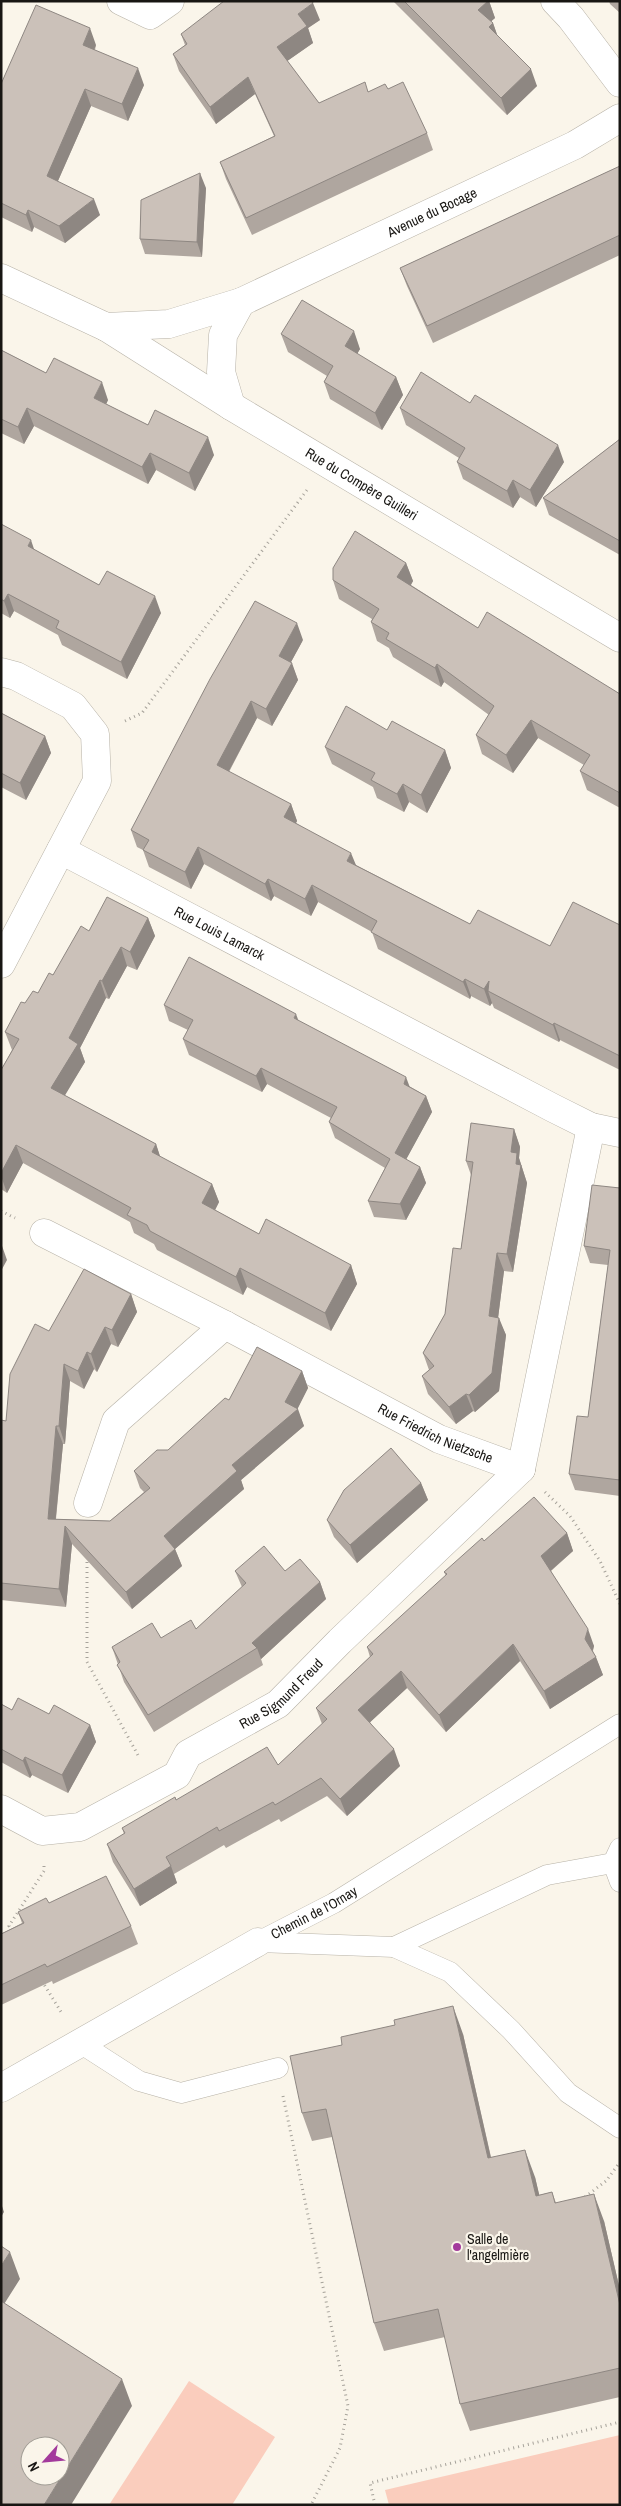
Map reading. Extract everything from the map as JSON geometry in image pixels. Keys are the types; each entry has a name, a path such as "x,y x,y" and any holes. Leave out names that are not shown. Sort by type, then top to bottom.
{"street":[{"path":"121,1 150,15 170,1"},
{"path":"555,1 571,18 620,84"},
{"name":"Avenue du Bocage","path":"1,278 106,327 169,324 241,302 575,145 620,118"},
{"path":"231,406 221,372 223,335 241,302"},
{"name":"Rue du Compère Guilleri","path":"106,327 231,406 620,638"},
{"path":"1,672 16,676 73,706 95,734 97,781 1,964"},
{"name":"Rue Louis Lamarck","path":"62,850 591,1127 620,1133"},
{"path":"521,1469 591,1127"},
{"name":"Rue Friedrich Nietzsche","path":"44,1233 225,1325 439,1439 521,1469"},
{"path":"88,1503 116,1421 225,1325"},
{"name":"Rue Sigmund Freud","path":"42,1831 80,1827 176,1775 188,1754 278,1704 340,1641 521,1469"},
{"path":"1,1809 42,1831"},
{"name":"Chemin de l'Ornay","path":"1,2088 258,1942"}],"lane":[{"name":"Chemin de l'Ornay","path":"258,1942 334,1903 620,1724"},
{"path":"394,1947 547,1875 616,1855 620,1882"},
{"path":"258,1942 394,1947 450,1972 511,2030 568,2093 620,2128"},
{"path":"80,2043 139,2081 182,2093 278,2068"}],"path":[{"path":"95,734 142,714 305,491 344,473"},
{"path":"521,1469 570,1516 600,1561 620,1604"},
{"path":"88,1503 87,1662 156,1786"},
{"path":"14,1935 9,1926 44,1871 42,1831"},
{"path":"39,1976 80,2043"},
{"path":"278,2068 348,2406 340,2448 311,2505"},
{"path":"584,2198 606,2181 620,2162"},
{"path":"375,2505 370,2483 620,2422"}],"shaded area":[{"path":"189,2381 275,2437 232,2505 109,2505"},
{"path":"620,2435 620,2505 389,2505 385,2490"}],"building":[{"path":"224,1 312,1 313,3 298,14 307,26 277,47 319,103 365,82 368,92 385,84 388,89 403,82 427,133 246,218 220,162 275,136 248,77 210,107 173,54 187,44 181,34"},
{"path":"404,1 488,1 478,10 493,23 489,27 531,69 501,98"},
{"path":"36,5 90,28 83,45 138,68 122,104 85,89 47,176 94,199 59,226 28,210 26,215 1,203 1,84"},
{"path":"620,166 620,235 427,326 400,268"},
{"path":"200,173 197,242 140,239 141,200"},
{"path":"302,300 354,331 345,346 396,377 375,413 324,382 333,366 281,334"},
{"path":"1,350 46,373 54,358 102,382 94,398 148,425 155,410 208,437 189,473 150,453 142,467 27,408 18,427 1,419"},
{"path":"421,372 470,403 475,395 558,445 530,490 513,480 507,491 457,462 465,448 400,408"},
{"path":"620,439 620,541 543,498"},
{"path":"1,524 31,540 28,546 99,585 107,571 155,596 121,662 56,628 59,621 8,594 4,601 1,599"},
{"path":"355,531 406,563 397,577 478,628 487,612 620,694 620,793 580,771 590,755 531,720 506,755 476,735 494,706 437,664 435,668 386,639 389,633 371,622 379,609 333,580 333,568"},
{"path":"255,601 297,623 279,656 292,663 266,709 251,701 217,765 291,804 284,817 351,853 347,861 470,924 478,910 550,946 573,902 620,925 620,1056 554,1023 553,1025 488,991 489,981 484,989 465,979 463,982 371,932 377,921 312,885 305,899 268,879 265,884 198,847 185,872 143,850 149,840 131,830 210,679"},
{"path":"346,706 387,730 392,721 445,750 421,795 403,784 397,794 371,780 375,773 325,747"},
{"path":"1,713 45,736 20,783 1,773"},
{"path":"107,897 148,918 130,952 121,947 102,981 100,980 69,1038 78,1044 51,1088 156,1144 152,1152 212,1184 202,1203 259,1234 266,1219 351,1265 325,1313 240,1268 236,1277 150,1231 147,1225 127,1215 131,1208 16,1145 1,1173 1,1070 19,1039 5,1032 21,1002 25,1003 33,991 38,993 49,973 53,975 81,926 89,931"},
{"path":"189,957 296,1014 294,1018 406,1077 404,1084 426,1096 395,1153 420,1167 400,1204 368,1201 390,1159 329,1122 337,1107 261,1068 256,1076 183,1039 193,1020 164,1005"},
{"path":"471,1123 514,1129 511,1152 517,1153 516,1164 521,1165 507,1254 497,1253 489,1316 499,1318 492,1373 469,1395 466,1394 449,1407 422,1376 434,1366 423,1353 445,1314 453,1248 461,1249 473,1162 466,1161"},
{"path":"592,1185 620,1188 620,1480 569,1474 577,1416 588,1417 610,1250 584,1246"},
{"path":"84,1269 131,1294 112,1330 105,1327 91,1354 87,1352 78,1371 64,1364 59,1426 56,1426 48,1519 110,1521 150,1488 134,1471 157,1450 168,1450 225,1398 229,1400 257,1347 302,1371 285,1402 298,1409 232,1465 237,1471 164,1536 175,1549 126,1592 65,1526 59,1589 1,1583 1,1420 6,1421 10,1374 35,1324 49,1331"},
{"path":"391,1448 421,1483 350,1545 327,1520 344,1490"},
{"path":"534,1497 567,1533 541,1556 588,1629 585,1639 596,1657 544,1691 513,1644 439,1715 401,1671 358,1710 394,1749 340,1799 321,1778 275,1805 273,1802 219,1831 217,1827 166,1857 171,1866 134,1889 107,1844 125,1833 122,1828 175,1797 176,1800 267,1747 278,1765 327,1719 316,1708 373,1654 367,1647 447,1574 444,1572 482,1538 484,1541"},
{"path":"264,1546 285,1571 300,1559 320,1582 252,1643 257,1648 148,1715 117,1665 120,1662 112,1647 152,1623 161,1638 191,1620 196,1629 246,1583 235,1571"},
{"path":"18,1698 49,1714 54,1705 90,1725 62,1775 25,1757 23,1761 1,1749 1,1704 12,1710"},
{"path":"106,1876 131,1926 47,1967 45,1964 1,1985 1,1934 24,1923 18,1912 46,1898 49,1903"},
{"path":"453,2006 488,2158 525,2150 536,2196 552,2192 555,2203 594,2194 620,2305 620,2368 460,2404 438,2309 374,2323 326,2109 302,2113 290,2056 342,2045 341,2037 395,2025 394,2020"},
{"path":"1,2246 10,2252 1,2266"},
{"path":"1,2301 122,2379 70,2463 70,2436 20,2436 20,2486 56,2486 44,2505 1,2505"}],"place":[{"name":"Salle de l'angelmière","path":"457,2247"}]}
